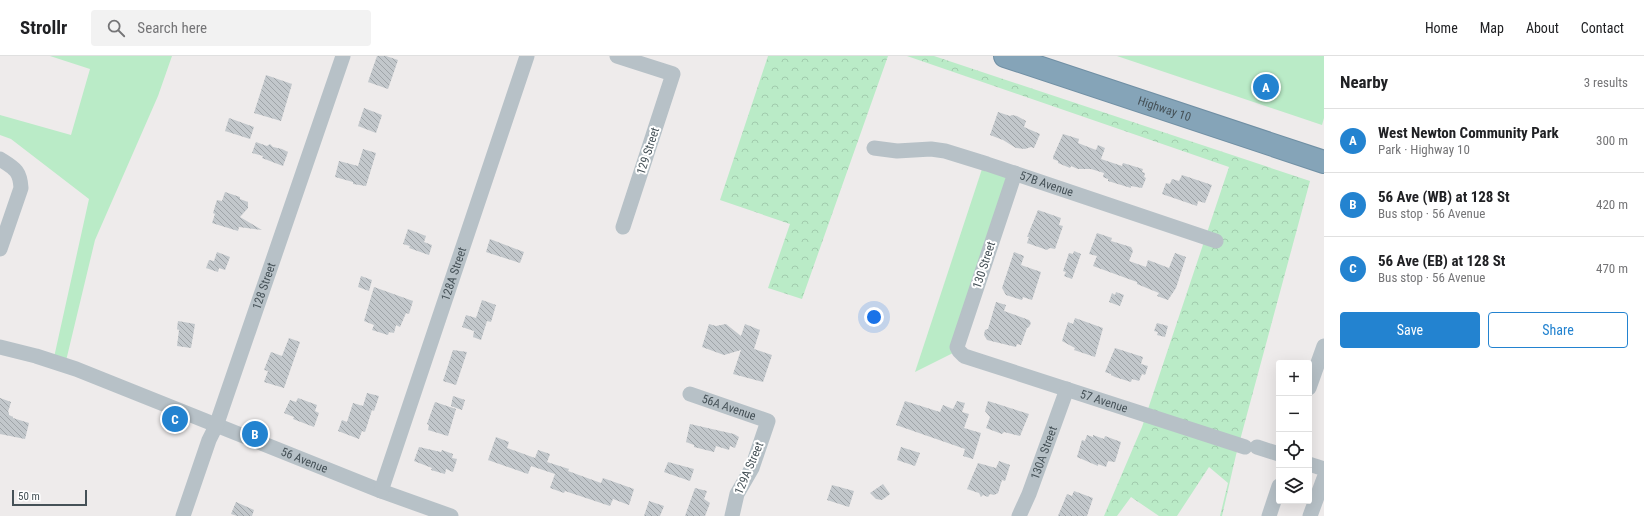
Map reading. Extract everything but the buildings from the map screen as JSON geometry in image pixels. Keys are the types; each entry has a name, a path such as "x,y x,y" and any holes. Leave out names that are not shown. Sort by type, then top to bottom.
{"highway":[{"name":"Highway 10","path":"1005,56 1324,162"},
{"name":"Highway 10","path":"1053,56 1324,146"}],"street":[{"name":"128 Street","path":"183,516 209,440 216,426 343,56"},
{"name":"128A Street","path":"381,491 527,56"},
{"name":"129 Street","path":"617,56 673,74 623,227"},
{"name":"57B Avenue","path":"874,148 898,151 931,149 945,151 1216,241"},
{"path":"0,159 17,171 21,180 21,188 0,249"},
{"name":"130 Street","path":"964,356 957,347 1015,173"},
{"path":"1312,380 1324,346"},
{"name":"56 Avenue","path":"0,347 36,356 76,369 381,491 451,516"},
{"name":"57 Avenue","path":"964,356 1251,447 1276,453"},
{"name":"130A Street","path":"1018,516 1029,494 1067,389"},
{"name":"56A Avenue","path":"690,394 768,421"},
{"name":"129A Street","path":"732,516 737,494 752,468 768,421"},
{"path":"1311,506 1319,469"},
{"path":"1269,516 1276,495"}],"green space":[{"path":"50,56 172,56 158,96 95,240 65,365 53,362 89,199 11,139 0,135 0,115 71,135 90,69"},
{"path":"768,56 888,56 802,299 768,288 790,224 720,200"},
{"path":"907,56 934,56 1310,181 1236,455 1222,516 1220,516 1228,483 1209,467 1177,516 1159,516 1131,497 1117,516 1104,516 1142,427 1229,167"},
{"path":"1117,56 1324,56 1324,118 1322,125"},
{"path":"983,166 1011,176 953,353 915,372"}],"place":[{"name":"West Newton Community Park","path":"1266,87"},
{"name":"56 Ave (EB) at 128 St","path":"175,419"},
{"name":"56 Ave (WB) at 128 St","path":"255,434"}]}
